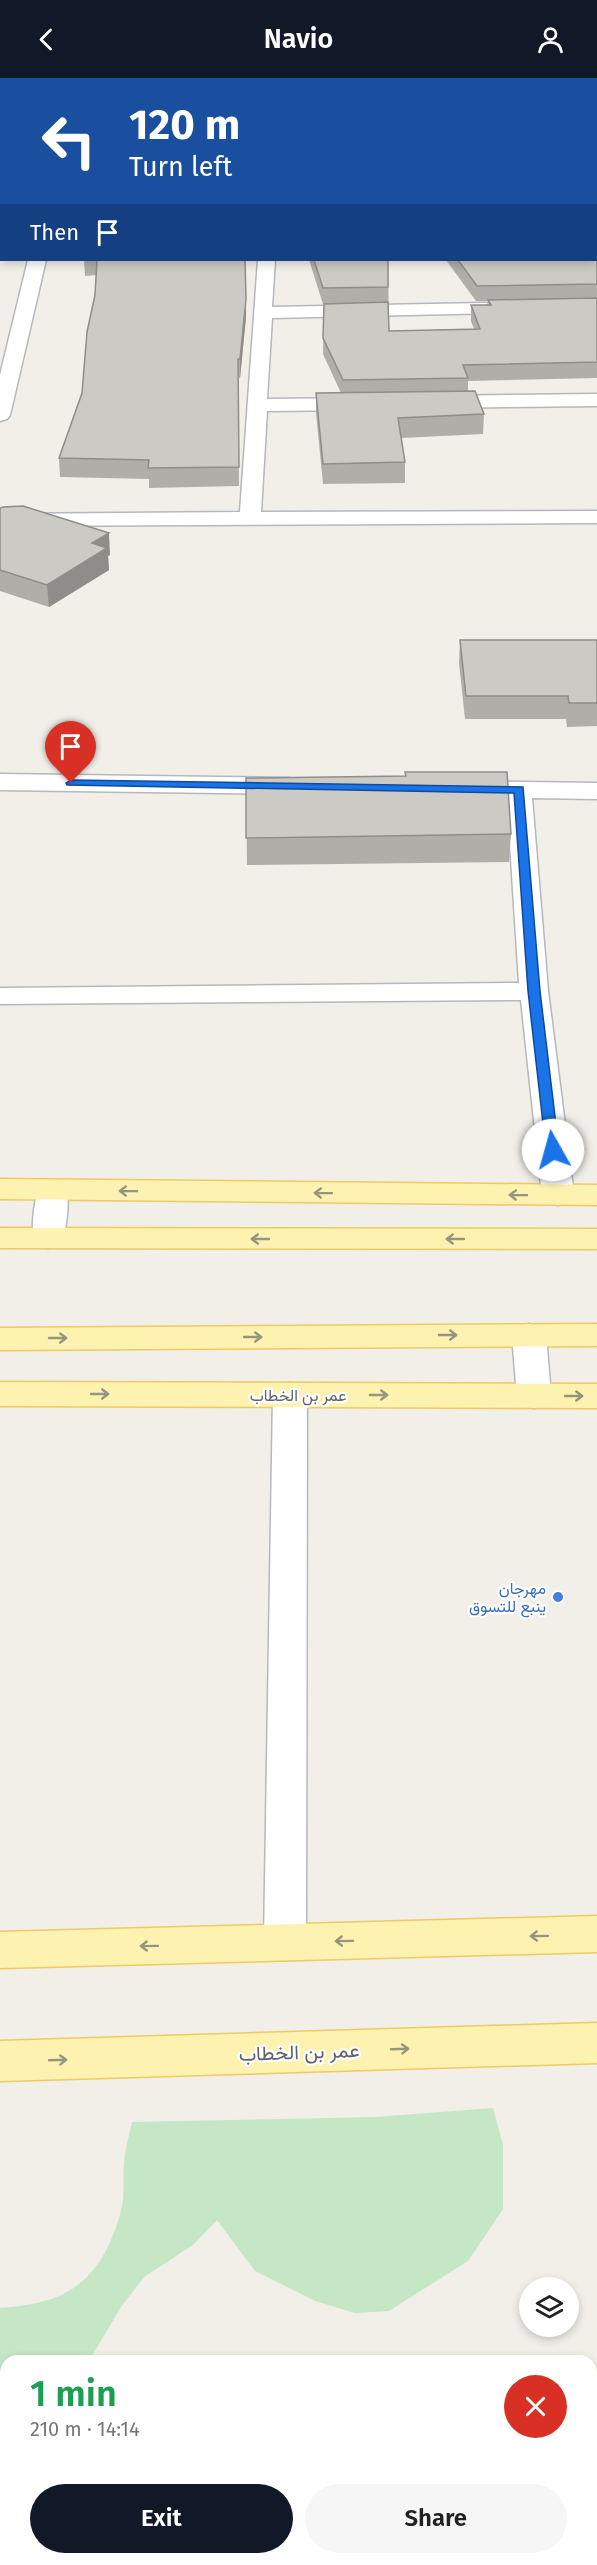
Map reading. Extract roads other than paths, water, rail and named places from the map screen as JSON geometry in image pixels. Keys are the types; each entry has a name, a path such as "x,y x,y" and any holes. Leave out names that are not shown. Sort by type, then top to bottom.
{"main road":[{"path":"0,1189 597,1195"},
{"path":"0,1238 597,1239"},
{"path":"0,1339 597,1335"},
{"name":"عمر بن الخطاب","path":"0,1394 597,1396"},
{"path":"0,1950 597,1934"},
{"name":"عمر بن الخطاب","path":"0,2061 597,2043"}],"street":[{"path":"0,415 37,261"},
{"path":"250,519 266,261"},
{"path":"262,313 597,306"},
{"path":"0,322 22,322"},
{"path":"410,403 597,400"},
{"path":"258,405 375,403"},
{"path":"0,520 597,517"},
{"path":"0,782 307,786"},
{"path":"436,788 597,790"},
{"path":"519,789 534,991 558,1195"},
{"path":"0,996 534,991"},
{"path":"48,1238 53,1190"},
{"path":"529,1335 534,1396"},
{"path":"285,1942 290,1395"}],"place":[{"name":"مهرجان ينبع للتسوق","path":"558,1597"}]}
